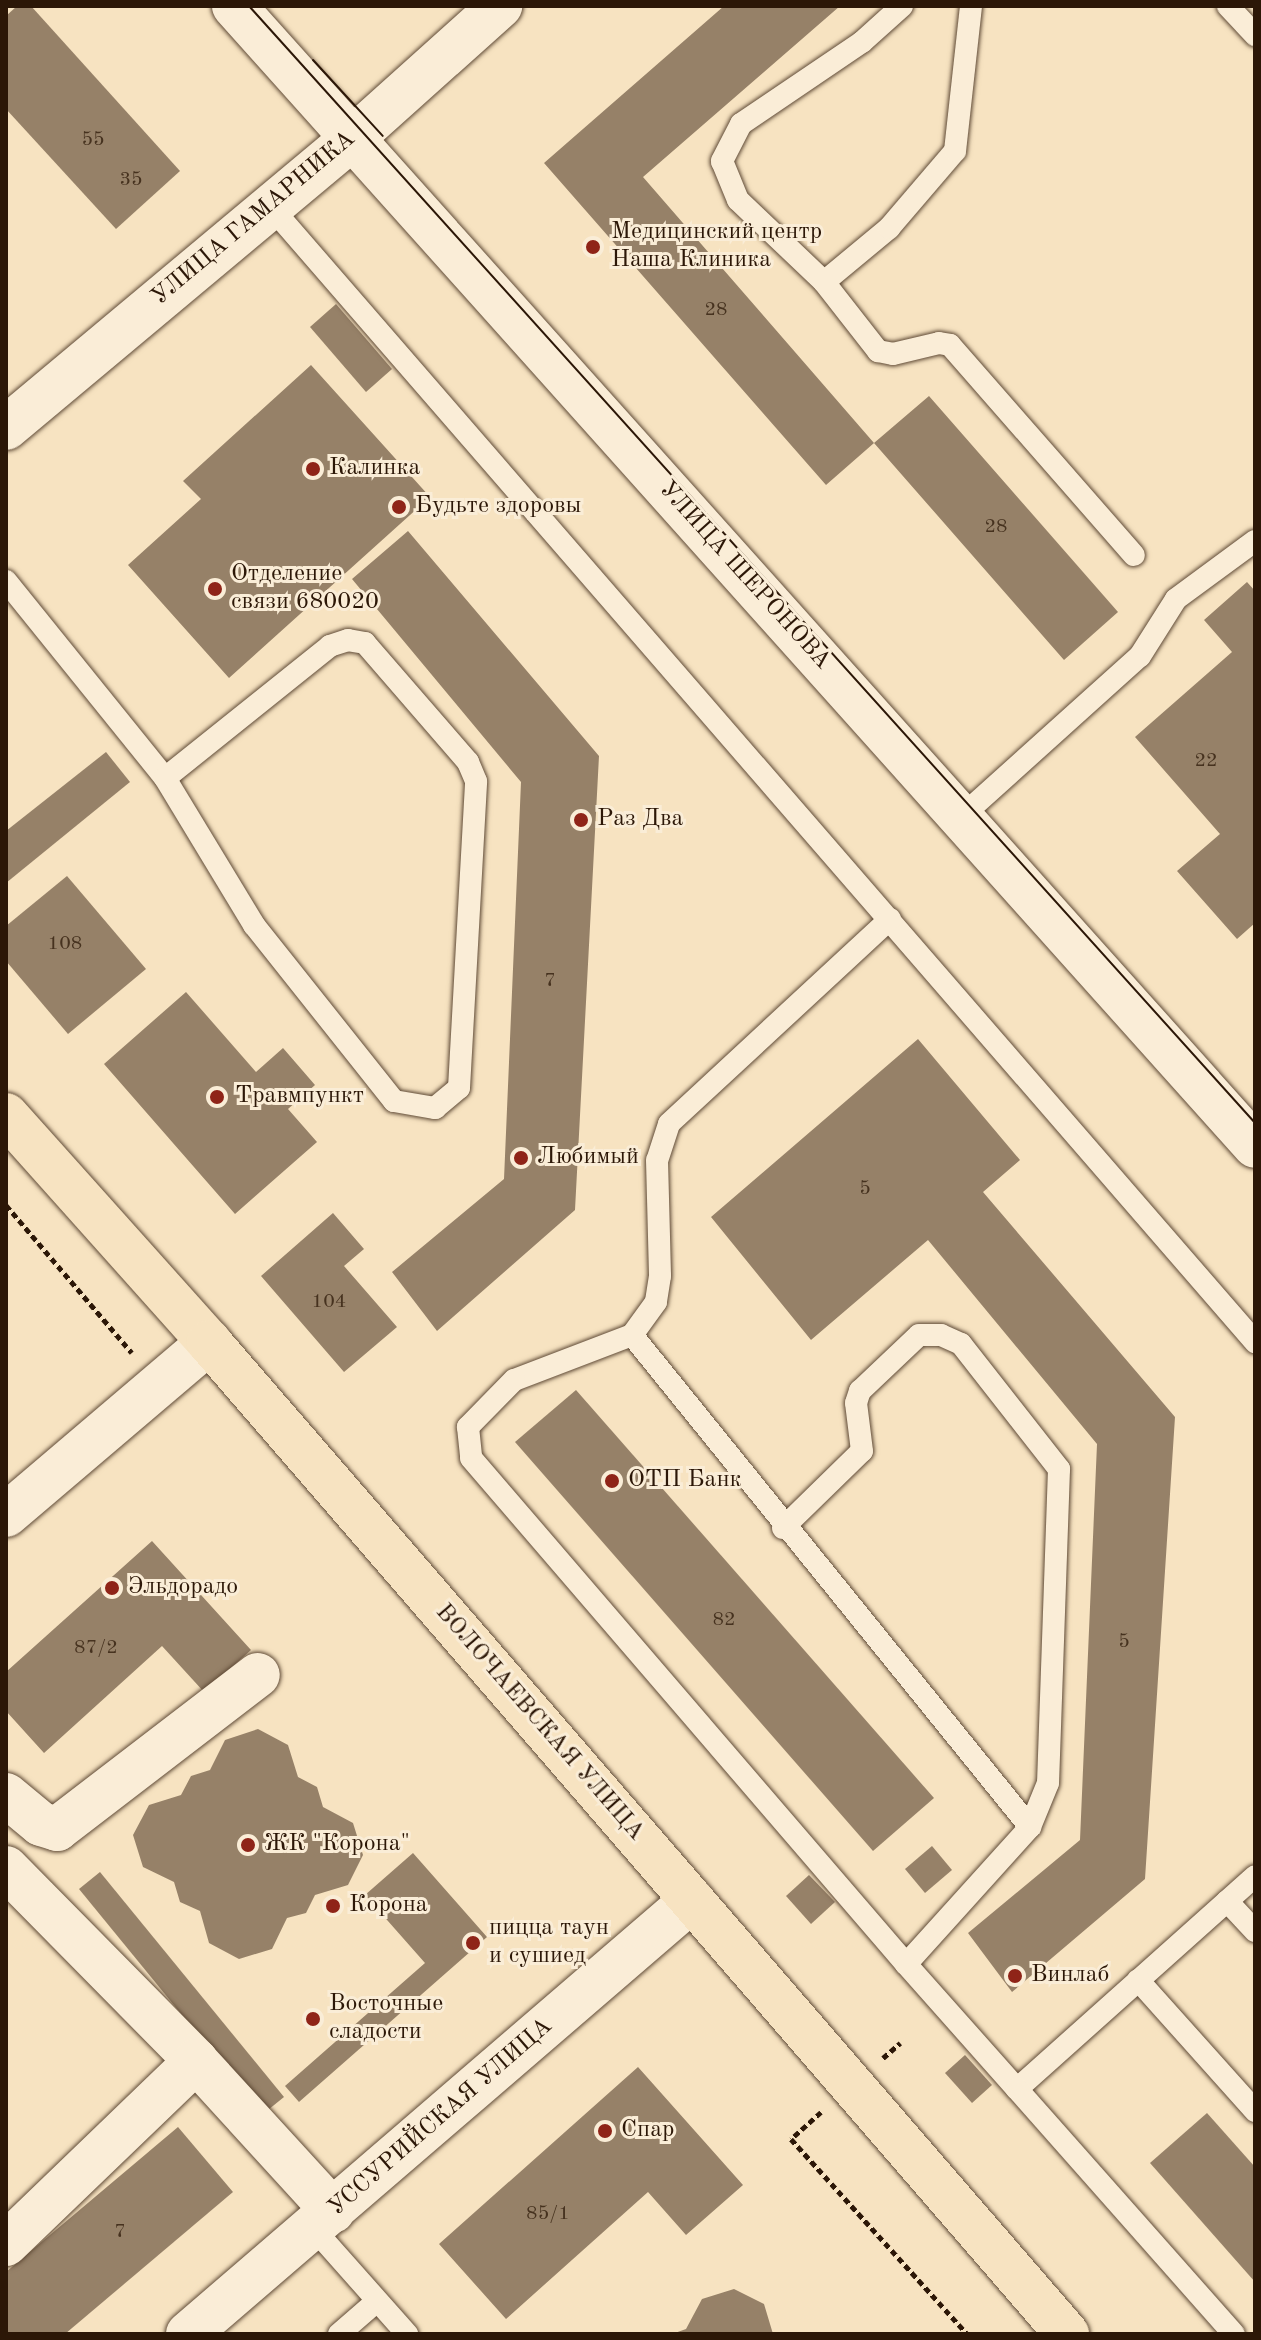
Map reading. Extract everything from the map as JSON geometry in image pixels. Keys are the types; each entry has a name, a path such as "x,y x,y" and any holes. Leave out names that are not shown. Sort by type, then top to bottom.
{"main road":[{"name":"ВОЛОЧАЕВСКАЯ УЛИЦА","path":"6,1115 209,1342 1067,2334"}],"street":[{"name":"УЛИЦА ШЕРОНОВА","path":"234,6 1255,1146"},
{"name":"УЛИЦА ГАМАРНИКА","path":"6,428 353,138 500,6"},
{"path":"6,1515 209,1342"},
{"path":"6,1795 41,1824 57,1829 258,1675"},
{"path":"6,1868 196,2061 323,2220"},
{"name":"УССУРИЙСКАЯ УЛИЦА","path":"188,2334 692,1900"},
{"path":"6,2244 196,2061"}],"lane":[{"path":"902,6 862,42 741,124 722,161 738,200 824,282 878,351 893,354 939,343 950,345 1134,555"},
{"path":"824,282 889,228 955,151 971,6"},
{"path":"1228,6 1255,35"},
{"path":"270,206 1255,1342"},
{"path":"962,816 1140,656 1176,599 1255,541"},
{"path":"6,581 165,778 254,925 394,1101 435,1108 459,1088 476,781 468,762 365,643 348,640 330,646 165,778"},
{"path":"890,919 669,1124 657,1160 660,1276 656,1302 632,1335 514,1380 468,1427 471,1458 906,1964 1234,2334"},
{"path":"632,1335 783,1528 1030,1827"},
{"path":"783,1528 862,1451 856,1403 860,1391 919,1335 941,1335 961,1344 1059,1469 1048,1783 1030,1827 906,1964"},
{"path":"1017,2089 1255,1876"},
{"path":"1227,1901 1255,1931"},
{"path":"1138,1980 1255,2111"},
{"path":"323,2220 377,2301 407,2334"},
{"path":"339,2334 377,2301"}],"path":[{"path":"6,1205 159,1384"},
{"path":"900,2043 791,2139 967,2334"}],"building":[{"path":"17,6 31,6 180,171 116,229 6,109 6,16"},
{"path":"724,6 840,6 643,177 874,443 826,485 544,163"},
{"path":"336,304 392,369 366,392 310,327"},
{"path":"311,365 430,497 229,678 128,565 201,499 183,481"},
{"path":"929,396 1118,612 1064,660 874,443"},
{"path":"408,531 599,756 575,1210 437,1331 392,1272 504,1179 521,782 352,579"},
{"path":"1247,582 1255,591 1255,923 1237,939 1177,871 1220,834 1135,737 1232,652 1204,620"},
{"path":"106,752 130,782 6,883 6,831"},
{"path":"67,876 146,969 68,1034 6,961 6,926"},
{"name":"Травмпункт","path":"186,992 256,1072 283,1048 315,1085 288,1109 317,1142 235,1214 104,1064"},
{"path":"918,1039 1020,1160 983,1192 1175,1417 1145,1879 1012,1992 968,1933 1080,1840 1097,1444 928,1240 811,1340 711,1217"},
{"path":"333,1213 364,1249 344,1266 397,1327 344,1372 261,1276"},
{"path":"576,1390 934,1798 873,1851 515,1442"},
{"path":"152,1541 251,1650 204,1692 162,1646 44,1753 6,1711 6,1672"},
{"name":"ЖК \"Корона\"","path":"258,1729 288,1745 298,1777 317,1787 323,1807 353,1823 363,1855 348,1885 315,1895 306,1913 287,1918 272,1949 239,1959 209,1943 200,1911 180,1902 174,1882 143,1867 133,1835 149,1805 181,1795 191,1776 210,1770 225,1740"},
{"path":"932,1846 952,1870 925,1893 905,1869"},
{"path":"413,1853 487,1937 299,2102 285,2086 425,1963 365,1895"},
{"path":"100,1872 284,2097 263,2114 79,1889"},
{"path":"809,1875 835,1902 811,1924 786,1896"},
{"path":"965,2055 992,2085 972,2103 945,2073"},
{"path":"638,2067 743,2185 686,2235 648,2192 506,2319 439,2244"},
{"path":"1207,2113 1255,2167 1255,2282 1150,2163"},
{"path":"178,2127 233,2192 65,2334 6,2334 6,2272"},
{"path":"734,2289 764,2304 773,2334 672,2334 686,2329 702,2299"}],"tram line":[{"path":"249,6 1255,1123"},
{"path":"313,60 383,136"}],"place":[{"name":"Медицинский центр Наша Клиника","path":"593,247"},
{"name":"Калинка","path":"313,469"},
{"name":"Будьте здоровы","path":"399,507"},
{"name":"Отделение связи 680020","path":"215,589"},
{"name":"Раз Два","path":"581,820"},
{"name":"Травмпункт","path":"217,1097"},
{"name":"Любимый","path":"521,1158"},
{"name":"ОТП Банк","path":"612,1481"},
{"name":"Эльдорадо","path":"112,1588"},
{"name":"ЖК \"Корона\"","path":"248,1845"},
{"name":"Корона","path":"333,1906"},
{"name":"пицца таун и сушиед","path":"473,1943"},
{"name":"Винлаб","path":"1015,1976"},
{"name":"Восточные сладости","path":"313,2019"},
{"name":"Спар","path":"605,2131"}]}
